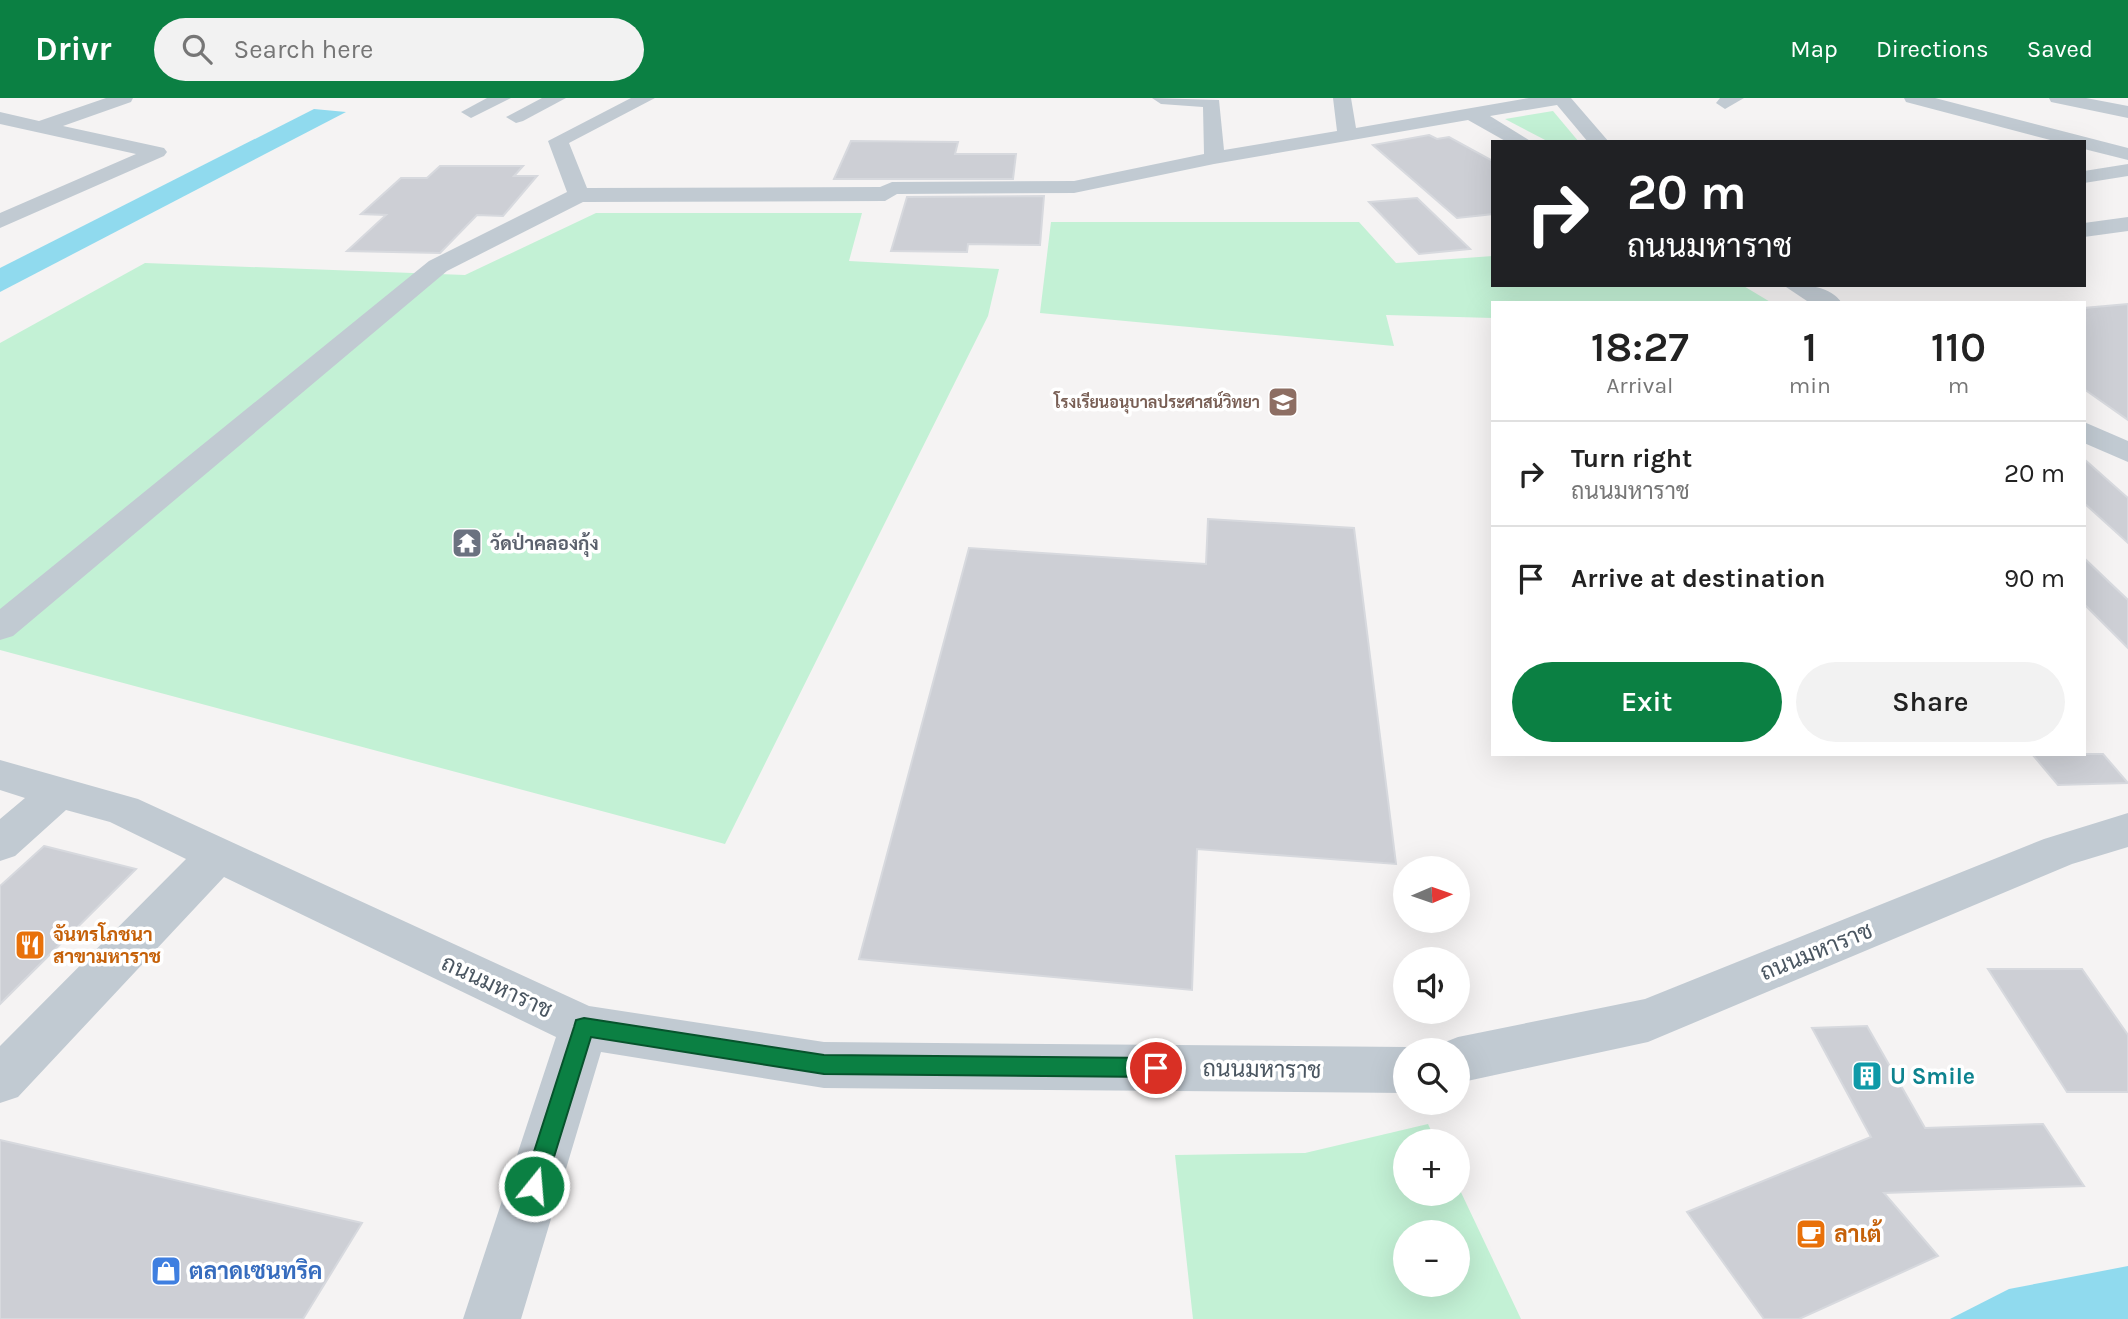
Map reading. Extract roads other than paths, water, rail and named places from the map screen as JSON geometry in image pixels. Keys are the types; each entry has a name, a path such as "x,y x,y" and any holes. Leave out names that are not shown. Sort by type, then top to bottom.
{"street":[{"path":"0,141 124,98"},
{"path":"471,112 502,98"},
{"path":"516,117 557,98"},
{"path":"579,195 558,141 646,98"},
{"path":"1161,98 1189,99 1212,104 1214,158"},
{"path":"1342,98 1347,134"},
{"path":"0,628 438,266 579,195 885,194 892,188 1074,187 1214,158 1561,98 1597,140"},
{"path":"1913,98 1964,103 2083,140"},
{"path":"2058,98 2128,112"},
{"path":"1470,113 1518,140"},
{"path":"0,118 157,152 0,221"},
{"path":"2086,141 2128,154"},
{"path":"2086,177 2128,170"},
{"path":"0,198 33,206"},
{"path":"2086,230 2128,224"},
{"path":"1798,287 1826,301"},
{"path":"2086,432 2128,453"},
{"name":"ถนนมหาราช","path":"0,775 123,810 584,1027 824,1065 1393,1070"},
{"path":"0,844 59,792"},
{"name":"ถนนมหาราช","path":"1470,1057 1648,1020 2059,851 2121,841"},
{"path":"0,1080 218,855"},
{"path":"492,1319 584,1027"}],"water":[{"path":"314,109 346,112 0,292 0,268"},
{"path":"2128,1266 2128,1319 1950,1319 2009,1289"}],"place":[{"name":"โรงเรียนอนุบาลประศาสน์วิทยา","path":"1283,402"},
{"name":"วัดป่าคลองกุ้ง","path":"467,543"},
{"name":"จันทรโภชนา สาขามหาราช","path":"30,945"},
{"name":"U Smile","path":"1867,1076"},
{"name":"ลาเต้","path":"1811,1234"},
{"name":"ตลาดเซนทริค","path":"166,1271"}]}
